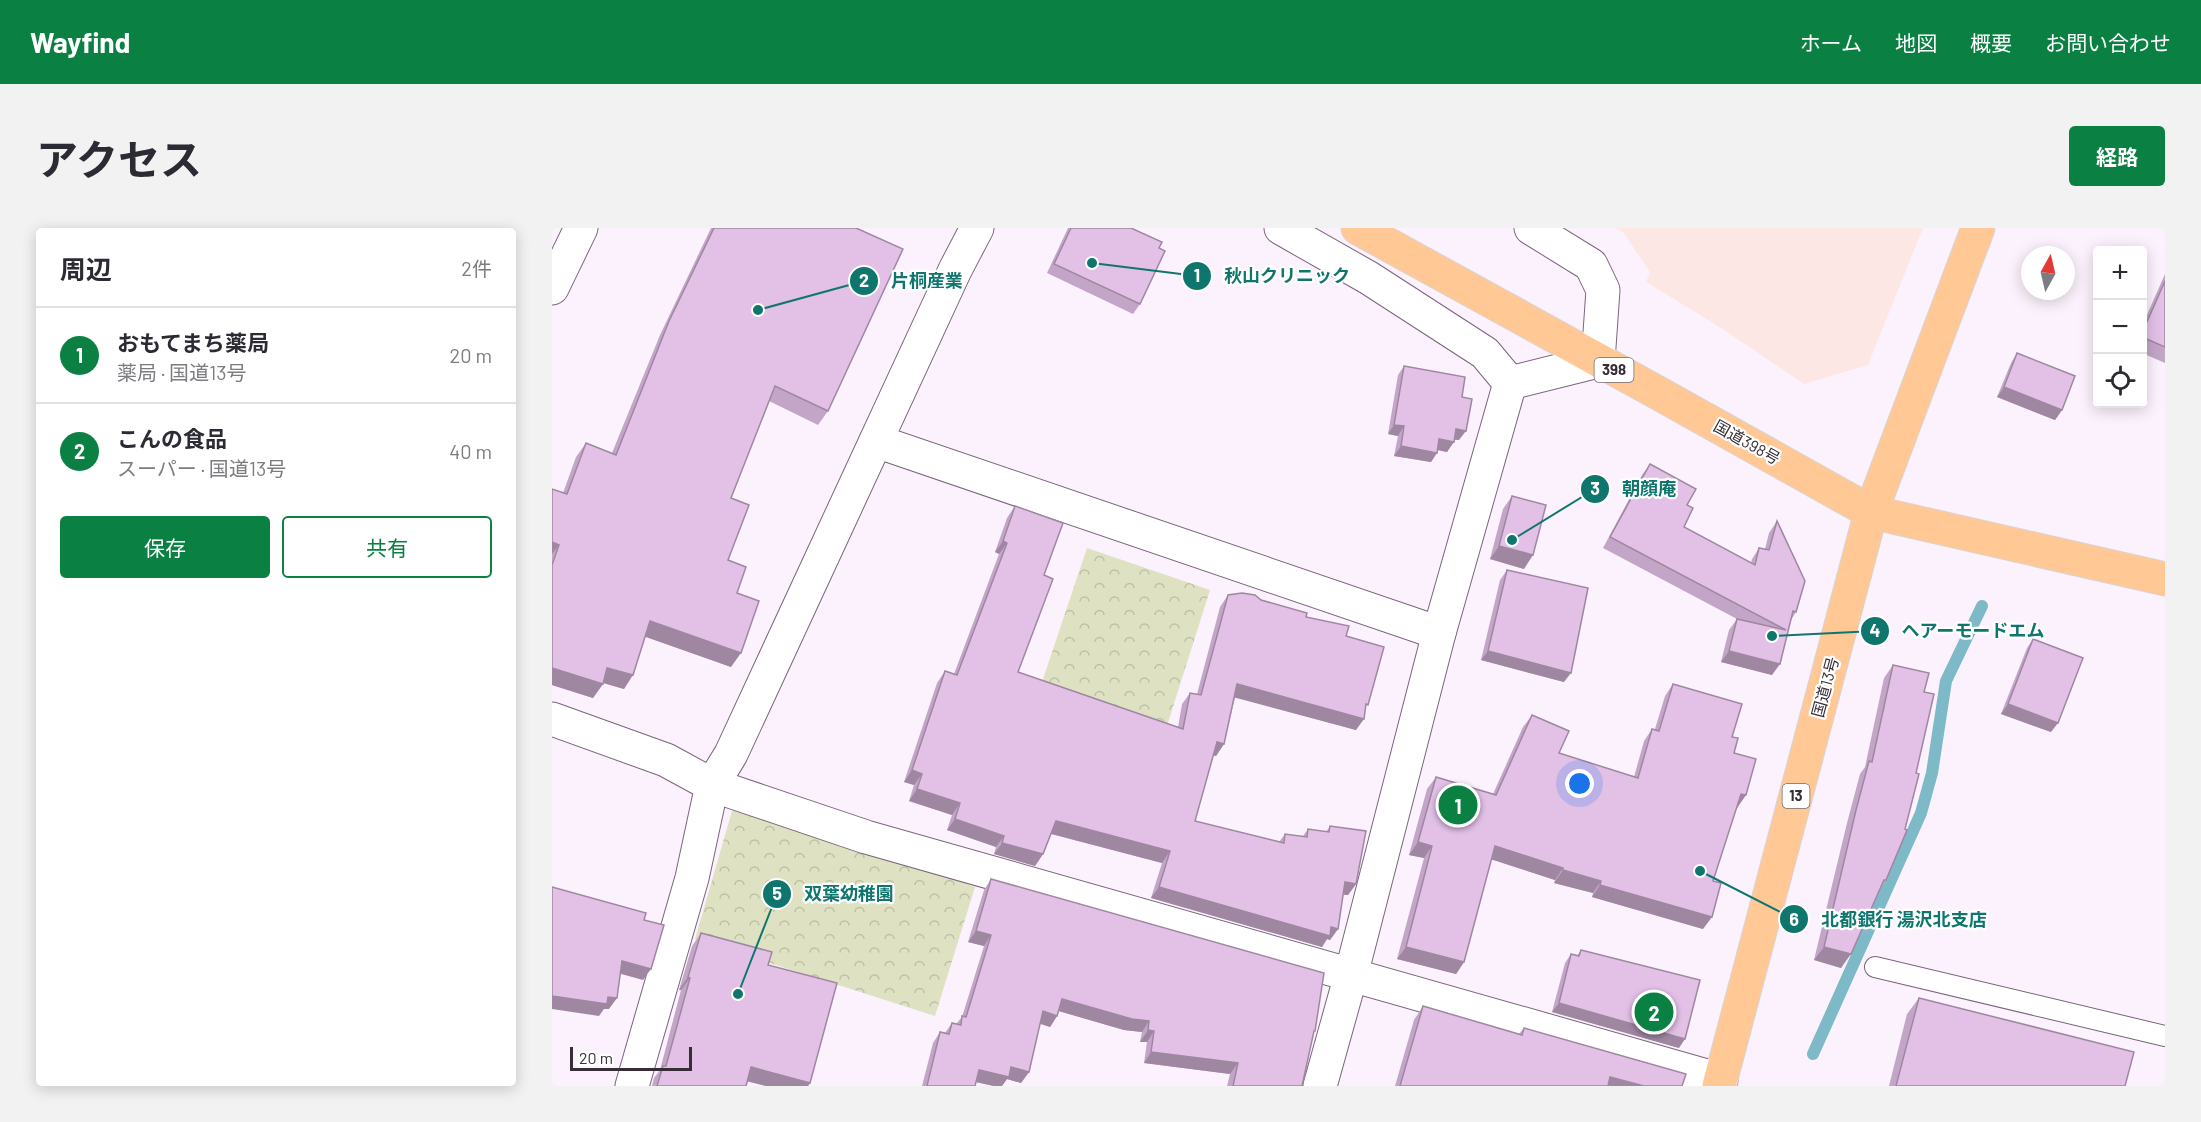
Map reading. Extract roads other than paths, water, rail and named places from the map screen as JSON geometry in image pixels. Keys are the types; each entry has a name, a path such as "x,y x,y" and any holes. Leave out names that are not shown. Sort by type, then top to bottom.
{"highway":[{"name":"国道398号","path":"1358,228 1871,513 2165,579"},
{"name":"国道13号","path":"1720,1083 1871,513 1978,228"}],"street":[{"path":"552,288 580,228"},
{"path":"632,1086 692,878 712,785 730,754 977,228"},
{"path":"1281,228 1369,278 1485,353 1510,383"},
{"path":"1510,383 1598,361 1603,290 1591,265 1531,228"},
{"path":"1320,1086 1439,633 1510,383"},
{"path":"876,441 1439,633"},
{"path":"552,719 666,760 712,785 866,837 1720,1083"}],"lane":[{"path":"1875,967 2165,1036"}],"waterway":[{"path":"1813,1054 1921,813 1932,773 1946,681 1982,606"}],"place":[{"name":"秋山クリニック","path":"1092,263"},
{"name":"片桐産業","path":"758,310"},
{"name":"朝顔庵","path":"1512,540"},
{"name":"ヘアーモードエム","path":"1772,636"},
{"name":"おもてまち薬局","path":"1458,805"},
{"name":"北都銀行 湯沢北支店","path":"1700,871"},
{"name":"双葉幼稚園","path":"738,994"},
{"name":"こんの食品","path":"1654,1012"}]}
